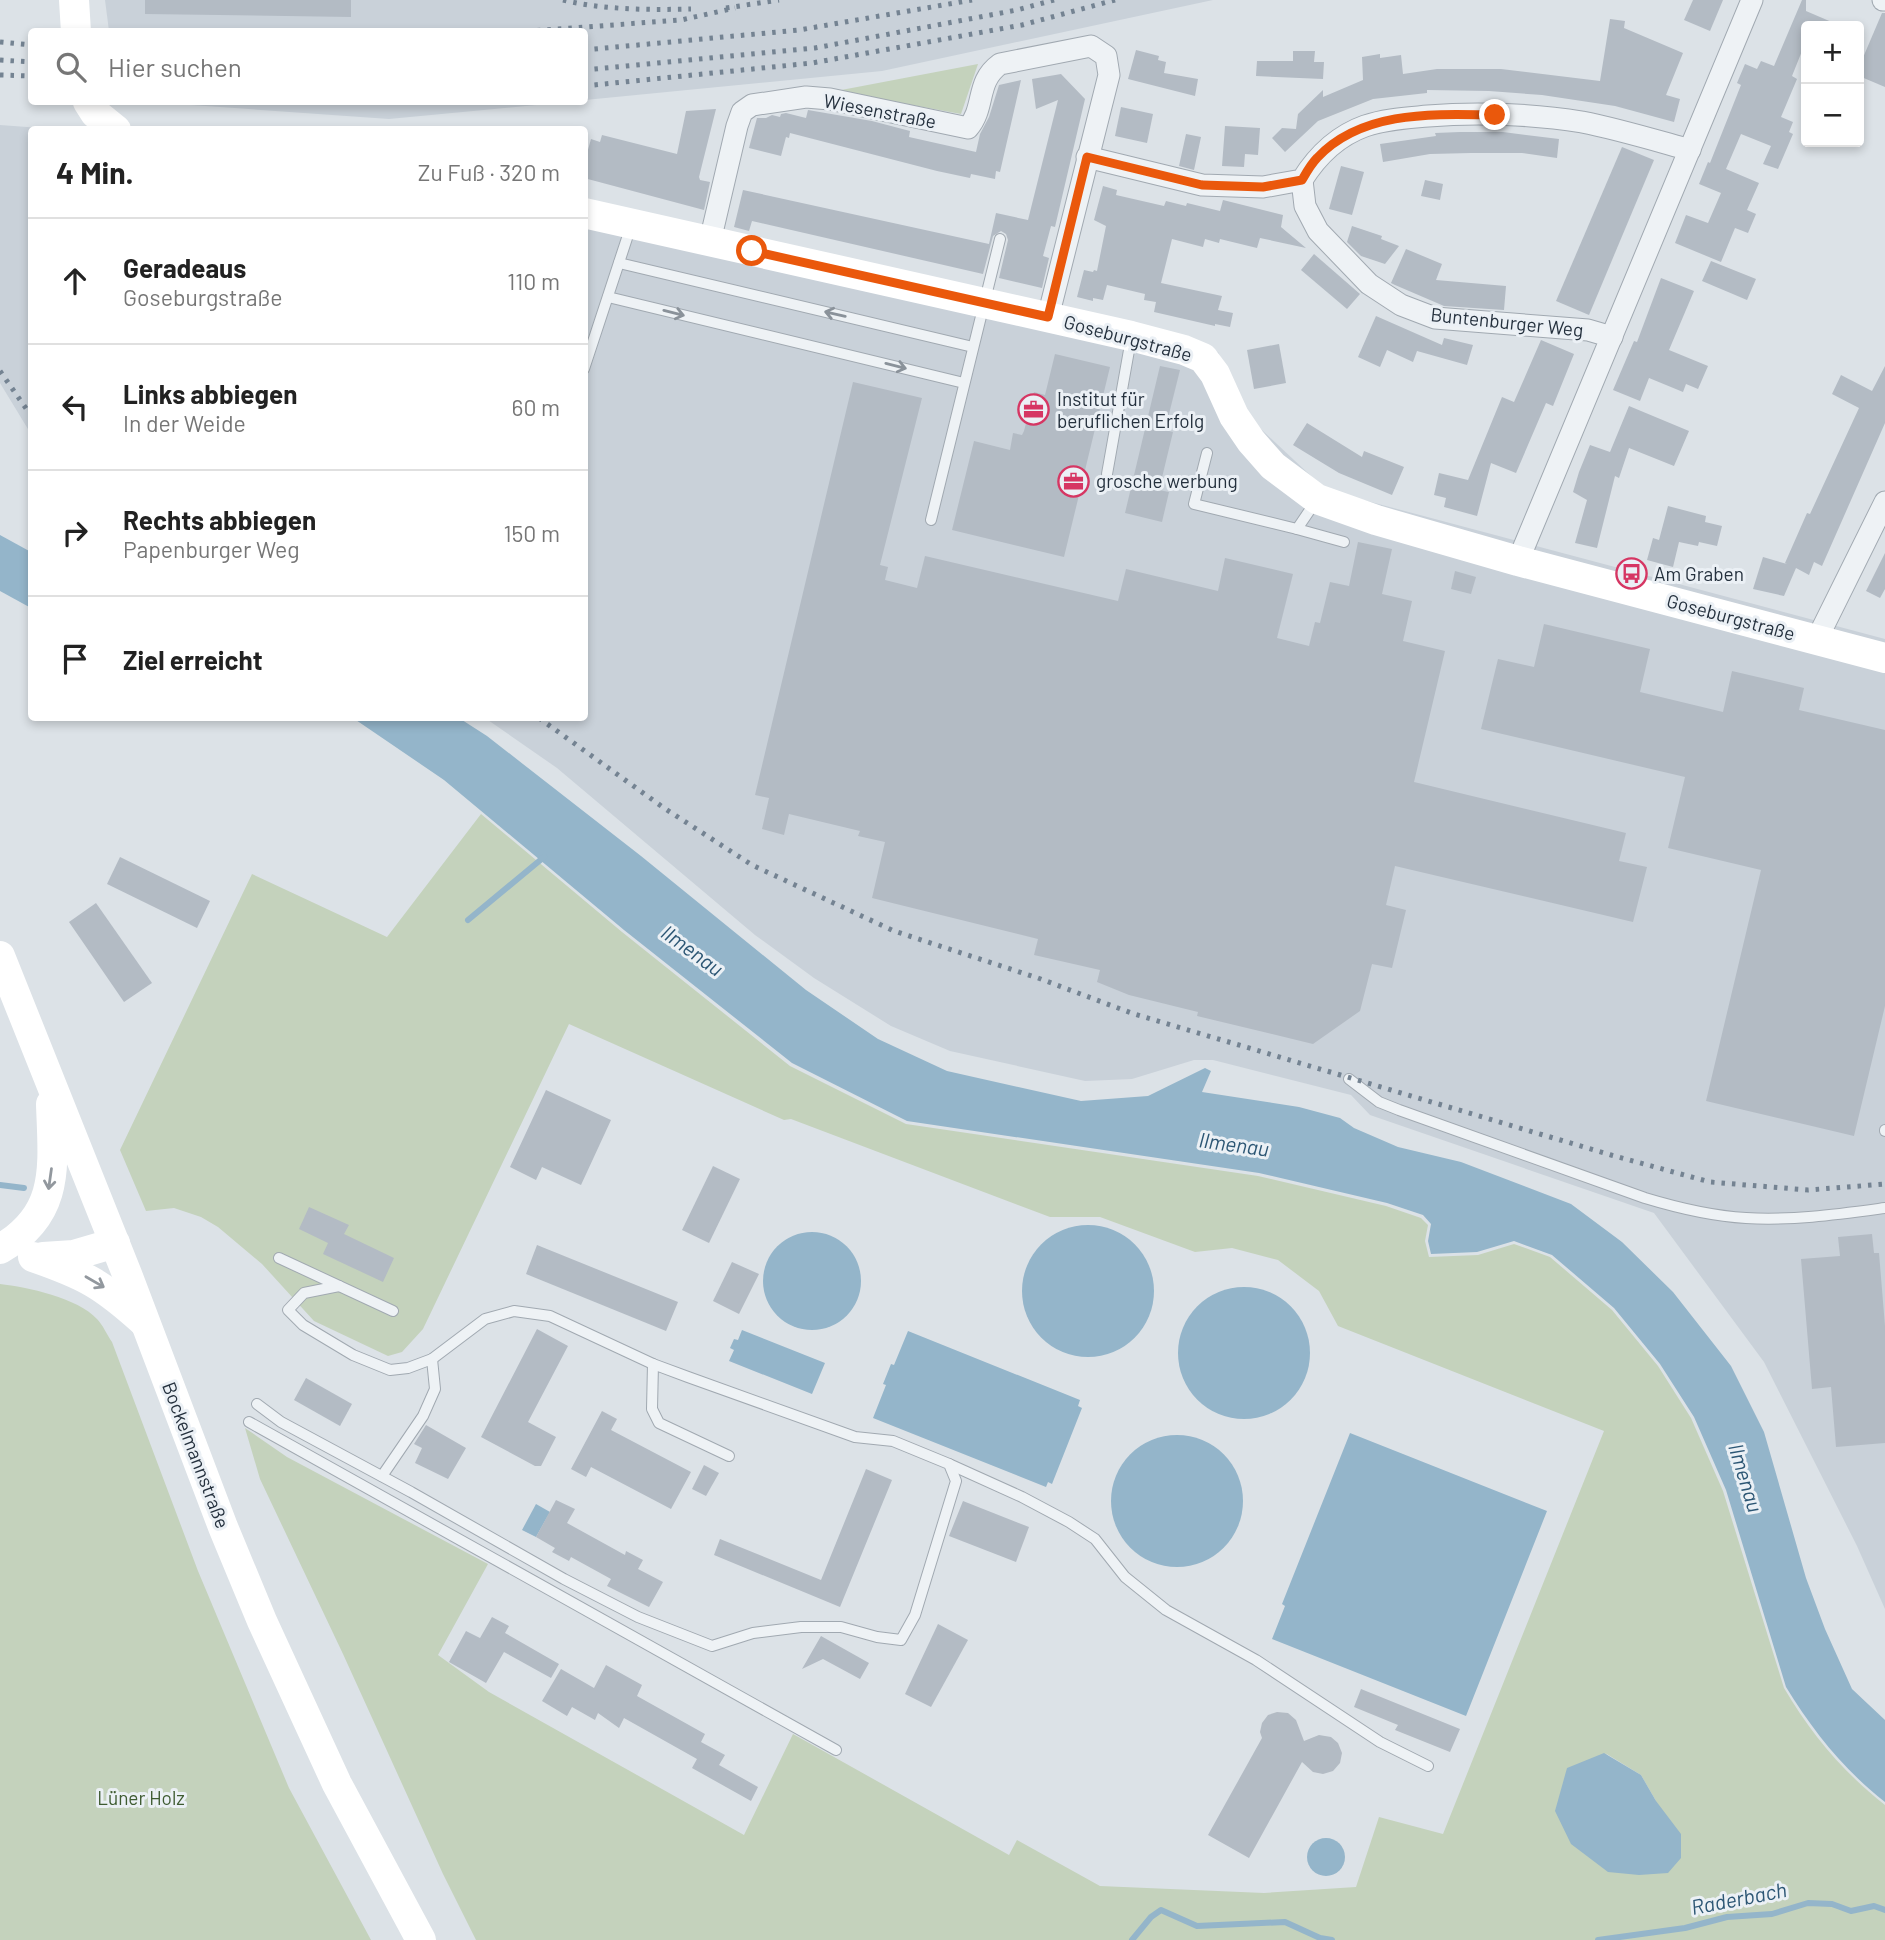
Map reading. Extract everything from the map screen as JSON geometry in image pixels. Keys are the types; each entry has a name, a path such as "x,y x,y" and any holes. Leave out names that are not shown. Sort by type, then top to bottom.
{"street":[{"path":"74,0 76,28"},
{"path":"1518,561 1752,0"},
{"name":"Wiesenstraße","path":"710,241 737,126 742,111 752,105 806,97 830,99 968,128 975,119 989,72 1000,64 1091,46 1106,56 1109,75 1087,157"},
{"path":"1048,317 1087,157 1202,185 1263,187 1302,180 1315,159 1323,152 1338,140 1365,126 1397,119 1447,114 1579,122 1690,150"},
{"name":"Buntenburger Weg","path":"1302,180 1305,206 1318,231 1369,284 1401,305 1435,318 1588,330 1612,337"},
{"name":"Goseburgstraße","path":"588,214 1184,350 1203,358 1215,374 1234,416 1273,466 1317,499 1376,520 1518,561 1885,658"},
{"path":"1817,639 1885,502"},
{"name":"Bockelmannstraße","path":"2,965 115,1243 223,1527 293,1690 337,1784 421,1940"},
{"path":"0,1249 37,1219 46,1203 53,1152 51,1086"},
{"path":"0,1258 74,1255 115,1243"},
{"path":"33,1258 93,1280 147,1325"}],"lane":[{"path":"588,357 632,224"},
{"path":"931,520 1000,239"},
{"path":"619,263 973,347"},
{"path":"608,297 964,383"},
{"path":"1107,474 1131,336"},
{"path":"1207,453 1194,504 1344,541"},
{"path":"1297,529 1317,499"},
{"path":"1349,1079 1379,1102 1399,1110 1679,1208 1747,1218 1846,1214 1885,1208"},
{"path":"279,1258 393,1311"},
{"path":"339,1286 304,1293 288,1310 303,1325 353,1355 390,1370 408,1368 432,1359 485,1319 514,1311 550,1316 653,1364 855,1437 893,1441 1022,1496 1096,1539 1125,1577 1166,1610 1256,1660 1380,1742 1427,1766"},
{"path":"382,1476 423,1416 435,1389 432,1359"},
{"path":"653,1364 652,1409 659,1423 729,1456"},
{"path":"257,1404 281,1422 564,1579 626,1611 712,1646 752,1633 801,1627 841,1627 877,1637 901,1640 915,1615 956,1481 949,1464"},
{"path":"248,1422 836,1749"}],"shaded area":[{"path":"105,0 1213,0 882,71 588,100 588,28 109,28"},
{"path":"191,105 536,105 389,119"},
{"path":"0,125 28,127 28,429 0,383"},
{"path":"588,206 1218,352 1248,417 1326,490 1885,639 1885,1609 1857,1546 1764,1362 1654,1213 1370,1115 1351,1095 1213,1060 1194,1060 1132,1079 1085,1081 950,1051 891,1026 814,978 755,935 557,768 489,721 588,721"}],"green space":[{"path":"978,64 961,114 836,91"},
{"path":"481,814 622,932 790,1066 906,1124 1258,1176 1386,1206 1421,1218 1428,1225 1425,1241 1429,1257 1478,1255 1514,1244 1550,1257 1612,1310 1658,1366 1691,1418 1723,1491 1784,1688 1829,1751 1855,1779 1885,1805 1885,1940 476,1940 260,1479 245,1428 287,1457 488,1564 438,1655 489,1692 744,1835 793,1734 1009,1855 1017,1840 1100,1886 1264,1893 1356,1887 1379,1817 1443,1834 1604,1431 1338,1326 1319,1291 1278,1260 1232,1248 1195,1252 1100,1217 1050,1217 791,1119 784,1120 569,1024 423,1329 402,1352 388,1356 314,1321 262,1264 218,1227 201,1217 174,1208 146,1211 120,1150 252,874 387,937","holes":["1605,1753 1641,1775 1656,1801"]},
{"name":"Lüner Holz","path":"0,1284 38,1291 78,1305 97,1319 112,1342 198,1571 289,1788 371,1940 0,1940"}],"water":[{"path":"0,535 28,550 28,606 0,591"},
{"name":"Ilmenau","path":"357,721 464,721 487,736 641,856 806,990 878,1039 947,1071 1081,1101 1148,1096 1205,1068 1211,1071 1202,1092 1299,1107 1340,1118 1354,1128 1398,1147 1461,1162 1571,1204 1622,1242 1673,1292 1731,1366 1764,1432 1806,1578 1825,1629 1852,1689 1885,1720 1885,1802 1856,1777 1830,1749 1786,1687 1726,1490 1694,1417 1660,1364 1614,1308 1552,1255 1514,1241 1477,1252 1431,1254 1428,1241 1431,1224 1423,1215 1387,1203 1259,1173 907,1121 792,1063 624,930 444,780"},
{"path":"1088,1225 1113,1230 1135,1244 1149,1266 1154,1291 1149,1316 1135,1338 1113,1352 1088,1357 1063,1352 1041,1338 1027,1316 1022,1291 1027,1266 1041,1244 1063,1230"},
{"path":"812,1232 831,1236 847,1246 857,1262 861,1281 857,1300 847,1316 831,1326 812,1330 793,1326 777,1316 767,1300 763,1281 767,1262 777,1246 793,1236"},
{"path":"1244,1287 1269,1292 1291,1306 1305,1328 1310,1353 1305,1378 1291,1400 1269,1414 1244,1419 1219,1414 1197,1400 1183,1378 1178,1353 1183,1328 1197,1306 1219,1292"},
{"path":"742,1330 825,1363 812,1394 729,1361 734,1350 730,1348 734,1339 738,1340"},
{"path":"908,1331 1080,1400 1078,1406 1082,1408 1052,1484 1048,1482 1046,1487 873,1418 891,1364 894,1365"},
{"path":"1350,1433 1547,1511 1466,1716 1272,1639 1285,1606 1282,1604"},
{"path":"1177,1435 1202,1440 1224,1454 1238,1476 1243,1501 1238,1526 1224,1548 1202,1562 1177,1567 1152,1562 1130,1548 1116,1526 1111,1501 1116,1476 1130,1454 1152,1440"},
{"path":"536,1504 550,1512 536,1537 522,1530"},
{"path":"1604,1753 1641,1775 1656,1801 1681,1834 1681,1858 1668,1873 1639,1875 1608,1872 1571,1844 1555,1811 1567,1768"},
{"path":"1326,1838 1340,1843 1345,1857 1340,1871 1326,1876 1312,1871 1307,1857 1312,1843"}],"building":[{"path":"145,0 351,0 351,17 145,14"},
{"path":"1693,0 1723,0 1710,31 1684,20"},
{"path":"1802,0 1806,0 1806,11 1829,21 1801,21 1801,54 1792,76 1797,79 1781,117 1793,122 1789,132 1793,134 1778,169 1763,164 1771,146 1741,134 1726,169 1759,183 1747,210 1756,214 1748,233 1735,228 1721,262 1675,243 1686,215 1708,223 1721,193 1699,184 1741,85 1737,83 1745,64 1757,69 1761,61 1774,66"},
{"path":"1882,13 1885,13 1885,87 1864,78 1864,55"},
{"path":"1610,19 1625,21 1624,28 1683,53 1666,95 1680,99 1674,122 1615,106 1542,95 1427,90 1427,93 1373,99 1318,121 1285,152 1272,138 1282,128 1296,129 1298,114 1323,90 1323,97 1363,80 1362,57 1401,55 1403,74 1437,69 1501,69 1600,81"},
{"path":"1136,50 1159,56 1158,60 1166,62 1164,73 1198,79 1195,96 1128,79"},
{"path":"1293,51 1315,51 1314,62 1324,62 1323,79 1256,76 1257,61 1293,61"},
{"path":"1061,74 1085,99 1055,227 1051,226 1043,256 1049,258 1042,288 999,278 1008,240 1006,234 1001,231 993,236 983,274 752,221 749,231 734,227 743,190 989,244 996,213 1028,220 1058,100 1036,109 1032,79"},
{"path":"1021,80 1000,172 996,171 995,179 971,174 970,178 937,171 790,133 789,138 786,137 781,156 749,148 757,118 772,115 780,117 786,113 806,118 808,110 872,121 910,131 909,137 976,152 999,85"},
{"path":"1121,107 1153,114 1147,143 1115,136"},
{"path":"716,109 699,177 700,180 710,182 704,210 588,179 588,150 591,139 600,142 602,135 677,154 686,111"},
{"path":"1225,126 1260,128 1258,155 1245,154 1244,167 1222,166"},
{"path":"1503,132 1559,139 1557,158 1522,153 1471,153 1430,154 1383,162 1380,144 1436,136 1435,133"},
{"path":"1186,134 1201,137 1194,170 1179,166"},
{"path":"1622,147 1654,160 1589,315 1556,301"},
{"path":"1341,166 1364,172 1352,215 1329,209"},
{"path":"1425,180 1443,184 1440,200 1421,196"},
{"path":"1103,186 1117,190 1116,195 1164,206 1166,201 1220,211 1223,200 1283,215 1281,227 1306,248 1260,238 1257,248 1220,239 1219,243 1205,239 1203,247 1172,239 1161,283 1222,296 1218,310 1233,313 1230,327 1154,312 1156,302 1144,300 1145,294 1107,285 1103,300 1093,298 1093,301 1077,297 1084,270 1097,271 1106,226 1094,220"},
{"path":"1352,226 1382,236 1381,239 1399,246 1385,264 1361,256 1347,242"},
{"path":"1406,249 1442,264 1436,280 1506,286 1504,310 1444,306 1391,283"},
{"path":"1314,254 1360,294 1347,309 1301,270"},
{"path":"1711,261 1756,279 1747,300 1702,281"},
{"path":"1661,278 1694,291 1669,350 1708,366 1698,389 1686,384 1683,392 1649,378 1640,401 1613,390 1634,341 1637,342"},
{"path":"1376,316 1442,345 1444,338 1473,345 1467,365 1417,351 1413,362 1387,350 1380,367 1358,357"},
{"path":"1541,340 1574,354 1553,406 1546,403 1516,473 1491,463 1477,516 1444,507 1446,498 1434,495 1439,473 1468,480 1502,397 1514,402"},
{"path":"1279,344 1286,383 1254,389 1247,350"},
{"path":"1055,354 1110,367 1064,557 952,530 974,441 1010,450 1013,433 1022,435 1024,431 1034,392 1045,395"},
{"path":"1160,366 1180,370 1165,430 1173,432 1159,490 1169,492 1162,522 1125,513"},
{"path":"1885,366 1885,423 1822,566 1814,562 1809,575 1796,568 1784,596 1753,589 1763,557 1787,564 1785,563 1807,513 1810,514 1859,408 1832,394 1841,375 1872,391"},
{"path":"853,382 922,398 880,565 888,567 885,580 917,588 925,556 1118,601 1126,569 1218,591 1225,558 1293,574 1277,638 1309,646 1315,622 1320,623 1330,582 1349,586 1358,542 1392,549 1382,594 1412,601 1403,641 1445,651 1414,782 1626,833 1619,861 1647,867 1633,922 1395,866 1386,905 1406,910 1392,968 1372,964 1360,1011 1313,1044 1197,1016 1198,1012 1129,995 1097,982 1100,970 1034,955 1038,939 872,898 885,842 858,836 860,831 789,814 784,835 762,829 769,798 755,795"},
{"path":"1629,406 1689,431 1674,466 1629,448 1619,478 1615,476 1597,548 1575,543 1587,500 1573,492 1579,472 1590,445 1610,452"},
{"path":"1307,423 1362,457 1364,451 1404,467 1392,495 1339,473 1293,445"},
{"path":"1668,506 1706,516 1705,522 1722,526 1717,546 1679,542 1673,567 1647,560 1653,538 1659,540"},
{"path":"1885,553 1885,589 1880,598 1866,591"},
{"path":"1455,571 1476,577 1471,594 1451,589"},
{"path":"1544,624 1650,649 1640,692 1723,712 1732,671 1804,688 1799,710 1885,730 1885,1006 1854,1136 1706,1101 1761,870 1668,848 1685,777 1481,729 1498,659 1534,667"},
{"path":"120,857 210,901 197,928 107,884"},
{"path":"96,903 152,983 124,1002 69,922"},
{"path":"546,1090 611,1120 581,1185 542,1167 536,1180 510,1167"},
{"path":"713,1166 740,1179 709,1243 682,1230"},
{"path":"309,1207 349,1225 344,1234 394,1258 383,1282 323,1254 328,1243 299,1229"},
{"path":"1872,1234 1874,1253 1879,1253 1885,1326 1885,1443 1836,1447 1831,1387 1812,1389 1801,1259 1840,1256 1838,1237"},
{"path":"537,1245 678,1302 666,1331 526,1274"},
{"path":"732,1262 759,1274 739,1314 713,1301"},
{"path":"537,1329 568,1346 528,1422 556,1437 541,1466 535,1466 481,1437"},
{"path":"306,1378 352,1404 340,1426 294,1400"},
{"path":"602,1411 617,1419 611,1430 691,1472 671,1509 591,1467 586,1477 571,1469"},
{"path":"426,1425 466,1448 448,1479 415,1463 422,1448 414,1444"},
{"path":"704,1465 719,1473 706,1496 692,1489"},
{"path":"866,1469 892,1480 840,1607 714,1555 720,1539 821,1580"},
{"path":"556,1500 575,1509 567,1523 625,1555 626,1551 643,1560 638,1569 663,1582 649,1607 607,1586 611,1579 571,1557 569,1561 552,1552 555,1548 536,1537"},
{"path":"963,1501 1029,1527 1016,1562 949,1536"},
{"path":"492,1617 509,1626 505,1633 559,1664 551,1678 504,1652 486,1683 449,1662 466,1631 480,1638"},
{"path":"938,1624 968,1640 931,1707 905,1694"},
{"path":"821,1636 869,1663 860,1679 823,1659 802,1669"},
{"path":"606,1665 642,1685 637,1696 705,1734 701,1742 725,1755 719,1765 758,1787 751,1801 692,1768 697,1759 624,1718 619,1728 598,1713 595,1720 572,1707 567,1716 542,1701 561,1669 594,1688"},
{"path":"1361,1689 1460,1729 1450,1752 1395,1730 1398,1725 1354,1707"},
{"path":"1288,1713 1296,1720 1304,1741 1319,1735 1331,1737 1338,1743 1342,1753 1340,1763 1333,1771 1323,1774 1313,1772 1302,1762 1249,1858 1208,1835 1262,1738 1262,1723 1268,1715"}],"waterway":[{"path":"468,920 544,857"},
{"path":"0,1185 24,1188"},
{"name":"Raderbach","path":"1598,1940 1685,1928 1727,1917 1772,1914 1808,1903 1832,1904 1851,1911 1874,1906 1885,1910"},
{"name":"Raderbach","path":"1132,1940 1151,1917 1161,1910 1197,1926 1285,1922 1320,1938 1332,1940"}],"railway":[{"path":"563,0 610,8 691,9"},
{"path":"726,8 779,0"},
{"path":"588,50 799,30 972,0"},
{"path":"588,70 815,48 1017,10 1054,0"},
{"path":"588,86 812,63 1022,25 1115,0"},
{"path":"571,28 681,20 735,8"},
{"path":"0,42 28,45"},
{"path":"0,60 28,62"},
{"path":"0,75 28,76"},
{"path":"0,371 28,411"},
{"path":"543,721 664,808 752,865 894,931 1038,978 1134,1014 1710,1182 1808,1190 1885,1184"}],"place":[{"name":"Institut für beruflichen Erfolg","path":"1034,410"},
{"name":"grosche werbung","path":"1073,481"},
{"name":"Am Graben","path":"1631,574"}],"route":[{"path":"752,251 1048,317 1087,157 1202,185 1263,187 1302,180 1315,159 1338,140 1365,126 1397,119 1447,114 1495,115"}]}
